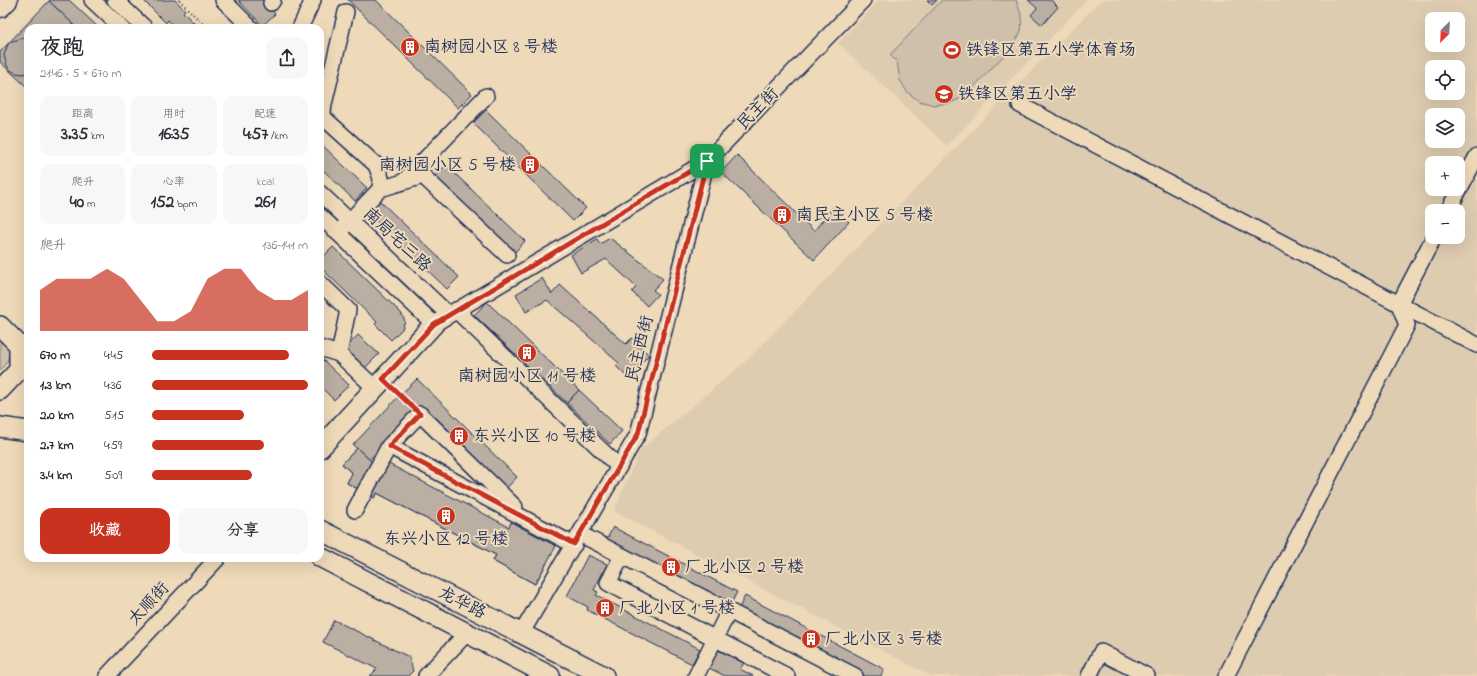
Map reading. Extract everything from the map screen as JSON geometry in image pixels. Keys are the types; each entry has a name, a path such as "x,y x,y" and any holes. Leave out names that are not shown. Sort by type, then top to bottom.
{"highway":[{"path":"0,6 6,0"}],"main road":[{"name":"民主街","path":"324,444 379,383 446,316"},
{"path":"0,326 23,349 19,370 0,390"},
{"path":"0,427 24,430"},
{"name":"龙华路","path":"324,532 604,676"},
{"name":"龙华路","path":"324,559 550,676"}],"street":[{"path":"92,0 118,24"},
{"path":"115,0 141,24"},
{"path":"223,0 247,24"},
{"path":"302,24 313,0"},
{"name":"民主街","path":"446,316 707,161 863,0"},
{"path":"324,104 346,12"},
{"path":"403,182 486,96"},
{"path":"1020,105 1477,345"},
{"path":"324,118 376,165 382,178 380,189"},
{"path":"1452,204 1477,156"},
{"name":"民主西街","path":"521,634 638,434 707,161"},
{"path":"338,233 380,189 423,176 507,255"},
{"name":"南局宅三路","path":"324,197 446,316"},
{"name":"南局宅三路","path":"324,220 338,233 446,316"},
{"path":"1226,676 1407,325 1399,304 1430,244"},
{"path":"324,287 348,310 339,354"},
{"path":"446,316 619,467"},
{"path":"324,349 339,354 379,383"},
{"path":"355,510 389,446 420,414 527,519"},
{"path":"389,446 527,519 577,540 622,556 855,676"},
{"path":"622,556 608,583 787,676"},
{"name":"太顺街","path":"107,676 214,562"},
{"path":"696,676 729,611"},
{"path":"426,676 467,633"},
{"path":"1089,676 1101,652 1147,676"}],"path":[{"path":"179,0 203,24"},
{"path":"379,383 420,414"}],"shaded area":[{"name":"铁锋区第五小学","path":"880,0 1087,0 947,146 838,43"},
{"name":"铁锋区第五小学体育场","path":"942,0 1016,0 1022,17 1021,31 1014,45 964,97 950,103 934,105 919,101 907,92 900,80 897,62 890,55"},
{"path":"1101,0 1477,0 1477,676 931,676 614,511 640,450 745,362"},
{"path":"0,336 9,349 9,354 4,367 0,371"}],"building":[{"path":"69,0 95,24 73,24 49,1"},
{"path":"143,0 175,0 185,10 183,12 195,24 172,24 168,20 166,23"},
{"path":"238,0 262,0 275,14 264,24 261,24"},
{"name":"南树园小区 8 号楼","path":"348,0 376,0 472,94 458,108"},
{"path":"927,0 937,0 932,5"},
{"path":"1028,0 1051,0 1058,7 1042,25 1031,15 1037,8"},
{"path":"49,1 73,24 27,24"},
{"path":"24,27 24,84 0,62 0,52"},
{"path":"24,38 24,74 16,73 10,70 7,66 4,55 8,44"},
{"name":"南树园小区 5 号楼","path":"486,110 586,208 573,221 473,123"},
{"path":"324,147 367,188 355,201 324,171"},
{"name":"南民主小区 5 号楼","path":"737,155 814,231 833,207 849,222 814,260 721,172"},
{"path":"446,165 525,241 514,253 434,177"},
{"path":"380,201 459,277 447,289 368,213"},
{"path":"610,238 663,279 653,290 658,294 647,306 632,292 636,287 606,259 581,273 571,255 597,239 600,244"},
{"path":"333,247 401,313 405,321 402,329 391,340 375,324 377,322 324,271 324,256"},
{"path":"542,278 552,294 560,285 626,344 632,338 649,355 627,377 616,366 619,363 547,300 526,312 516,294"},
{"name":"南树园小区 11 号楼","path":"487,302 579,390 567,403 474,315"},
{"path":"358,335 379,354 364,369 344,350"},
{"path":"324,361 349,385 334,400 324,390"},
{"name":"东兴小区 10 号楼","path":"417,379 517,477 502,493 401,394"},
{"name":"南树园小区 11 号楼","path":"579,390 622,431 610,444 567,403"},
{"path":"398,397 414,413 369,460 353,445"},
{"name":"东兴小区 12 号楼","path":"357,448 373,463 366,470 380,477 384,470 505,535 503,539 547,563 535,584 493,561 496,555 377,493 374,498 347,483 352,473 342,464"},
{"name":"东兴小区 12 号楼","path":"357,448 373,463 366,470 380,477 387,463 509,527 511,522 556,546 535,584 493,561 496,555 377,493 374,498 347,483 352,473 342,464"},
{"name":"厂北小区 2 号楼","path":"613,527 737,592 730,606 606,541"},
{"name":"厂北小区 1 号楼","path":"588,555 607,564 594,590 598,592 596,595 700,649 692,664 587,610 588,607 567,596"},
{"name":"厂北小区 3 号楼","path":"745,596 884,669 881,676 865,676 738,610"},
{"path":"334,620 409,657 413,671 408,676 370,676 377,669 323,642"},
{"path":"718,650 744,663 740,669 753,676 725,676 709,668"}],"place":[{"name":"南树园小区 8 号楼","path":"410,47"},
{"name":"铁锋区第五小学体育场","path":"952,50"},
{"name":"铁锋区第五小学","path":"944,94"},
{"name":"南树园小区 5 号楼","path":"530,165"},
{"name":"南民主小区 5 号楼","path":"782,215"},
{"name":"南树园小区 11 号楼","path":"527,353"},
{"name":"东兴小区 10 号楼","path":"459,436"},
{"name":"东兴小区 12 号楼","path":"446,516"},
{"name":"厂北小区 2 号楼","path":"671,567"},
{"name":"厂北小区 1 号楼","path":"605,608"},
{"name":"厂北小区 3 号楼","path":"811,639"}],"route":[{"path":"707,161 638,434 574,544 389,446 420,414 383,379 434,324 707,161"}]}
